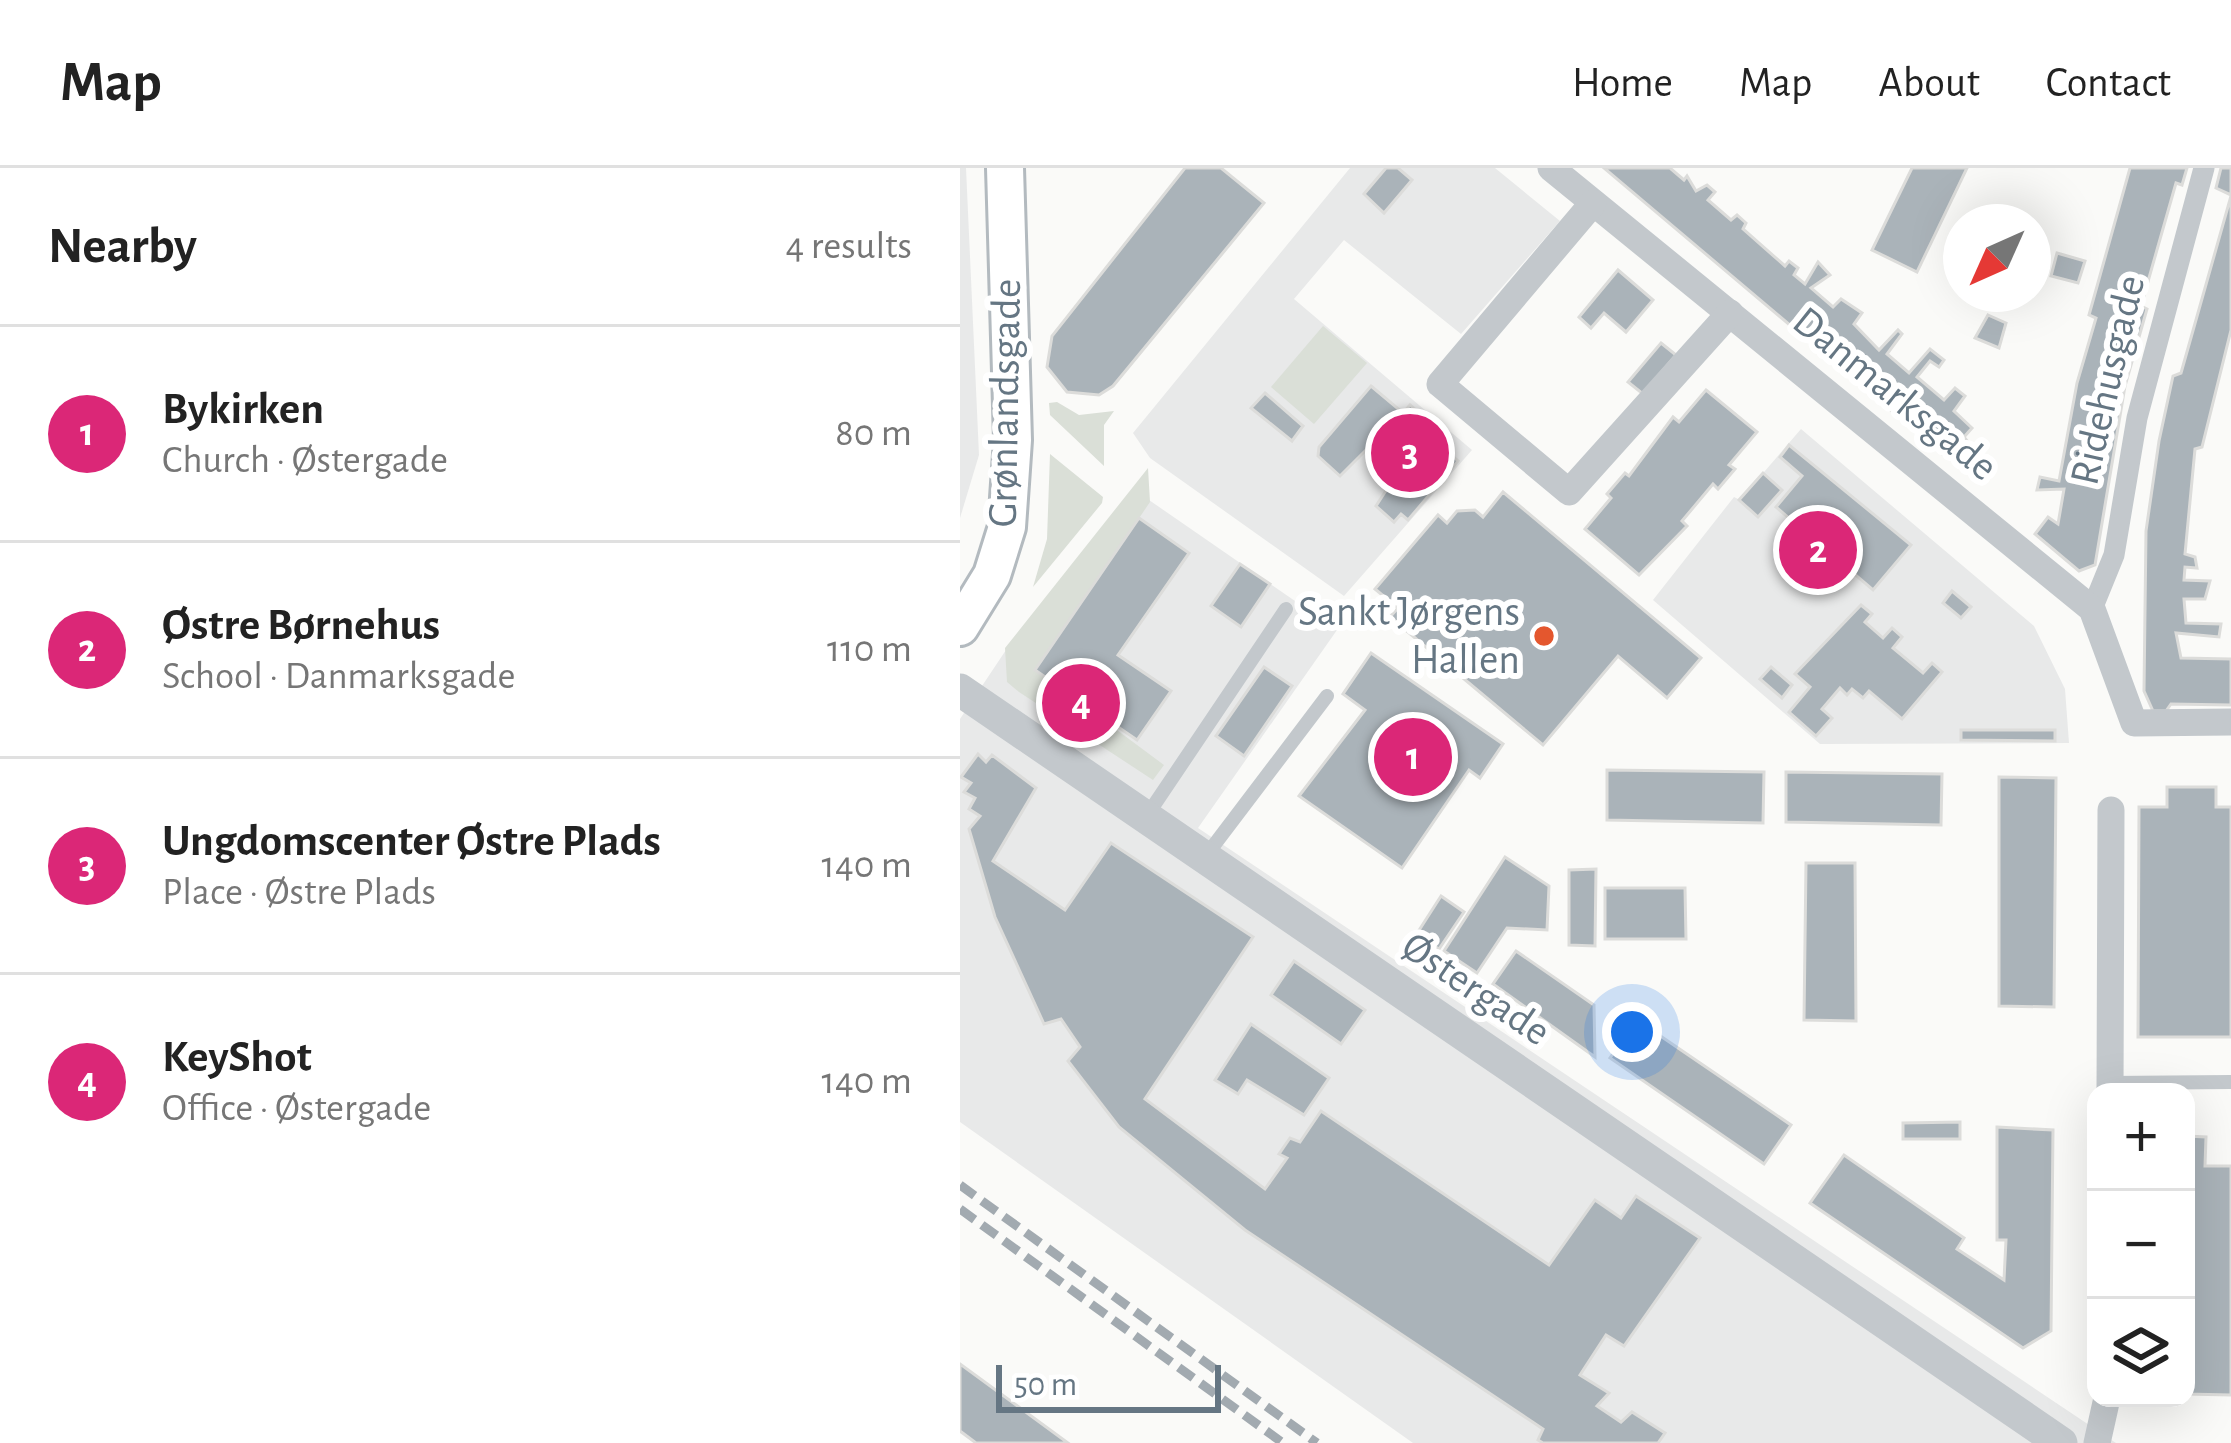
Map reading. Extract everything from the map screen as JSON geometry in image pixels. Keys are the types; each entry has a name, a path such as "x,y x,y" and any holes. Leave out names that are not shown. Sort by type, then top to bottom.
{"main road":[{"name":"Grønlandsgade","path":"960,627 992,575 1007,527 1013,440 1005,168"}],"street":[{"name":"Danmarksgade","path":"1551,168 2092,609"},
{"name":"Ridehusgade","path":"2092,609 2114,555 2137,418 2204,168"},
{"path":"1593,203 1440,384 1569,492 1730,313"},
{"path":"2092,609 2134,723 2231,722"},
{"name":"Østergade","path":"960,690 2061,1443"},
{"path":"2110,1083 2111,810"},
{"path":"2097,1443 2105,1407"}],"lane":[{"path":"1146,817 1286,609"},
{"path":"1205,857 1327,696"},
{"path":"2195,1084 2231,1082"}],"shaded area":[{"path":"960,168 966,168 979,455 960,518"},
{"path":"1350,168 1495,168 1560,221 1461,334 1344,240 1294,299 1472,450 1344,596 1150,458 1133,433"},
{"path":"1323,326 1367,363 1314,424 1271,387"},
{"path":"1057,402 1079,415 1114,411 1104,425 1104,466 1050,415 1049,403"},
{"path":"1801,429 2034,626 2065,689 2069,743 1820,744 1653,600 1734,497 1740,500"},
{"path":"1050,454 1103,497 1033,587 1047,539"},
{"path":"1148,468 1150,502 1036,670 1164,765 1153,780 1007,682 1005,648"},
{"path":"1136,491 1337,630 1198,828 2116,1443 1413,1443 960,1122 960,719 1014,638"}],"building":[{"path":"1185,168 1221,168 1264,203 1113,386 1099,395 1067,392 1047,367 1052,336"},
{"path":"1386,168 1398,168 1412,180 1384,213 1364,194"},
{"path":"1604,168 1670,168 1684,180 1687,176 1696,191 1707,185 1715,192 1708,200 1731,220 1737,215 1746,223 1743,229 1785,266 1789,261 1798,268 1794,275 1805,284 1818,262 1830,275 1811,288 1833,307 1841,299 1862,313 1854,324 1879,350 1898,330 1902,334 1887,354 1909,373 1930,349 1944,360 1939,367 1930,361 1917,377 1944,400 1955,388 1965,396 1954,411 1972,428 1964,437 1968,442 1955,457 1946,457"},
{"path":"1912,168 1967,168 1950,204 1943,204 1943,218 1917,272 1872,250"},
{"path":"2130,168 2187,168 2182,185 2176,183 2141,306 2147,309 2125,386 2095,565 2079,571 2035,534 2048,517 2058,524 2064,489 2037,490 2040,477 2059,481 2077,383 2096,318 2089,315"},
{"path":"2221,168 2231,168 2231,195 2216,188"},
{"path":"2231,196 2231,330 2202,447 2195,449 2185,554 2195,557 2197,568 2185,567 2184,580 2210,581 2205,599 2184,599 2186,623 2221,624 2219,637 2176,633 2181,658 2231,659 2231,705 2171,704 2166,711 2153,711 2144,691 2146,531 2159,441 2173,376 2181,373"},
{"path":"2057,253 2085,261 2078,283 2051,276"},
{"path":"1618,270 1653,300 1626,332 1604,313 1591,328 1579,317"},
{"path":"1988,315 2006,323 1999,348 1975,338"},
{"path":"1661,343 1676,355 1643,394 1628,382"},
{"path":"1371,386 1403,413 1410,405 1428,421 1422,429 1458,461 1408,520 1401,514 1394,522 1376,506 1396,475 1366,450 1340,476 1318,456 1319,447"},
{"path":"1706,390 1757,432 1729,465 1735,469 1718,489 1713,484 1682,521 1687,526 1639,575 1585,529 1611,498 1607,494 1625,473 1629,476 1673,417 1679,422"},
{"path":"1265,393 1303,426 1292,441 1251,408"},
{"path":"1789,445 1911,545 1873,590 1776,507 1802,476 1780,457"},
{"path":"1763,473 1782,490 1758,517 1739,500"},
{"name":"Sankt Jørgens Hallen","path":"1503,492 1701,658 1667,698 1618,656 1543,745 1390,617 1398,608 1375,589 1438,515 1447,523 1457,511 1475,510 1483,517"},
{"path":"1139,518 1189,553 1118,655 1171,691 1137,740 1035,670"},
{"path":"1240,564 1270,584 1241,627 1211,606"},
{"path":"1952,591 1971,607 1961,618 1943,603"},
{"path":"1861,605 1872,614 1865,622 1883,638 1892,628 1902,637 1893,648 1923,673 1932,663 1942,672 1902,719 1869,691 1863,698 1852,689 1847,695 1840,688 1822,709 1832,718 1816,736 1789,712 1810,687 1795,674"},
{"path":"1371,653 1503,744 1480,778 1469,770 1402,868 1299,796 1365,710 1343,694"},
{"path":"1264,667 1292,686 1244,756 1216,736"},
{"path":"1771,667 1792,685 1782,698 1760,679"},
{"path":"1961,730 2055,730 2055,741 1961,740"},
{"path":"978,754 986,762 992,755 1036,788 993,861 1065,910 1111,843 1253,937 1145,1099 1265,1189 1287,1158 1279,1154 1290,1138 1300,1142 1321,1111 1549,1265 1595,1200 1621,1218 1636,1196 1700,1238 1624,1346 1606,1335 1580,1375 1609,1393 1597,1406 1621,1422 1632,1412 1665,1433 1658,1443 1543,1443 1538,1440 1543,1429 1245,1230 1119,1127 1068,1061 1080,1047 1061,1019 1044,1024 995,917 969,829 980,816 969,809 975,798 964,792 971,783 961,777"},
{"path":"1607,770 1764,772 1763,823 1607,820"},
{"path":"1786,772 1942,774 1941,825 1786,822"},
{"path":"1999,777 2056,778 2054,1007 1999,1006"},
{"path":"2167,787 2216,787 2216,807 2231,807 2231,1037 2138,1037 2139,807 2167,807"},
{"path":"1505,857 1549,886 1547,930 1507,928 1477,973 1444,951"},
{"path":"1806,863 1855,863 1856,1021 1804,1020"},
{"path":"1596,869 1595,946 1569,945 1569,870"},
{"path":"1605,888 1685,888 1686,939 1605,939"},
{"path":"1441,896 1464,912 1439,949 1416,935"},
{"path":"1516,951 1594,1005 1595,1057 1493,984"},
{"path":"1294,961 1365,1010 1341,1044 1271,995"},
{"path":"1637,1020 1791,1125 1764,1164 1610,1058"},
{"path":"1251,1024 1329,1078 1304,1115 1247,1080 1238,1094 1215,1080"},
{"path":"1960,1122 1960,1139 1903,1139 1903,1123"},
{"path":"1997,1127 2053,1130 2051,1331 2023,1348 1810,1203 1844,1155 1964,1238 1957,1249 2004,1280 2006,1240 1997,1240"},
{"path":"2195,1136 2206,1137 2205,1166 2231,1166 2231,1395 2195,1394"},
{"path":"960,1364 1068,1443 976,1443 960,1431"}],"railway":[{"path":"960,1185 1317,1443"},
{"path":"960,1209 1283,1443"}],"place":[{"name":"Ungdomscenter Østre Plads","path":"1410,453"},
{"name":"Østre Børnehus","path":"1818,550"},
{"name":"Sankt Jørgens Hallen","path":"1544,636"},
{"name":"KeyShot","path":"1081,703"},
{"name":"Bykirken","path":"1413,757"}]}
